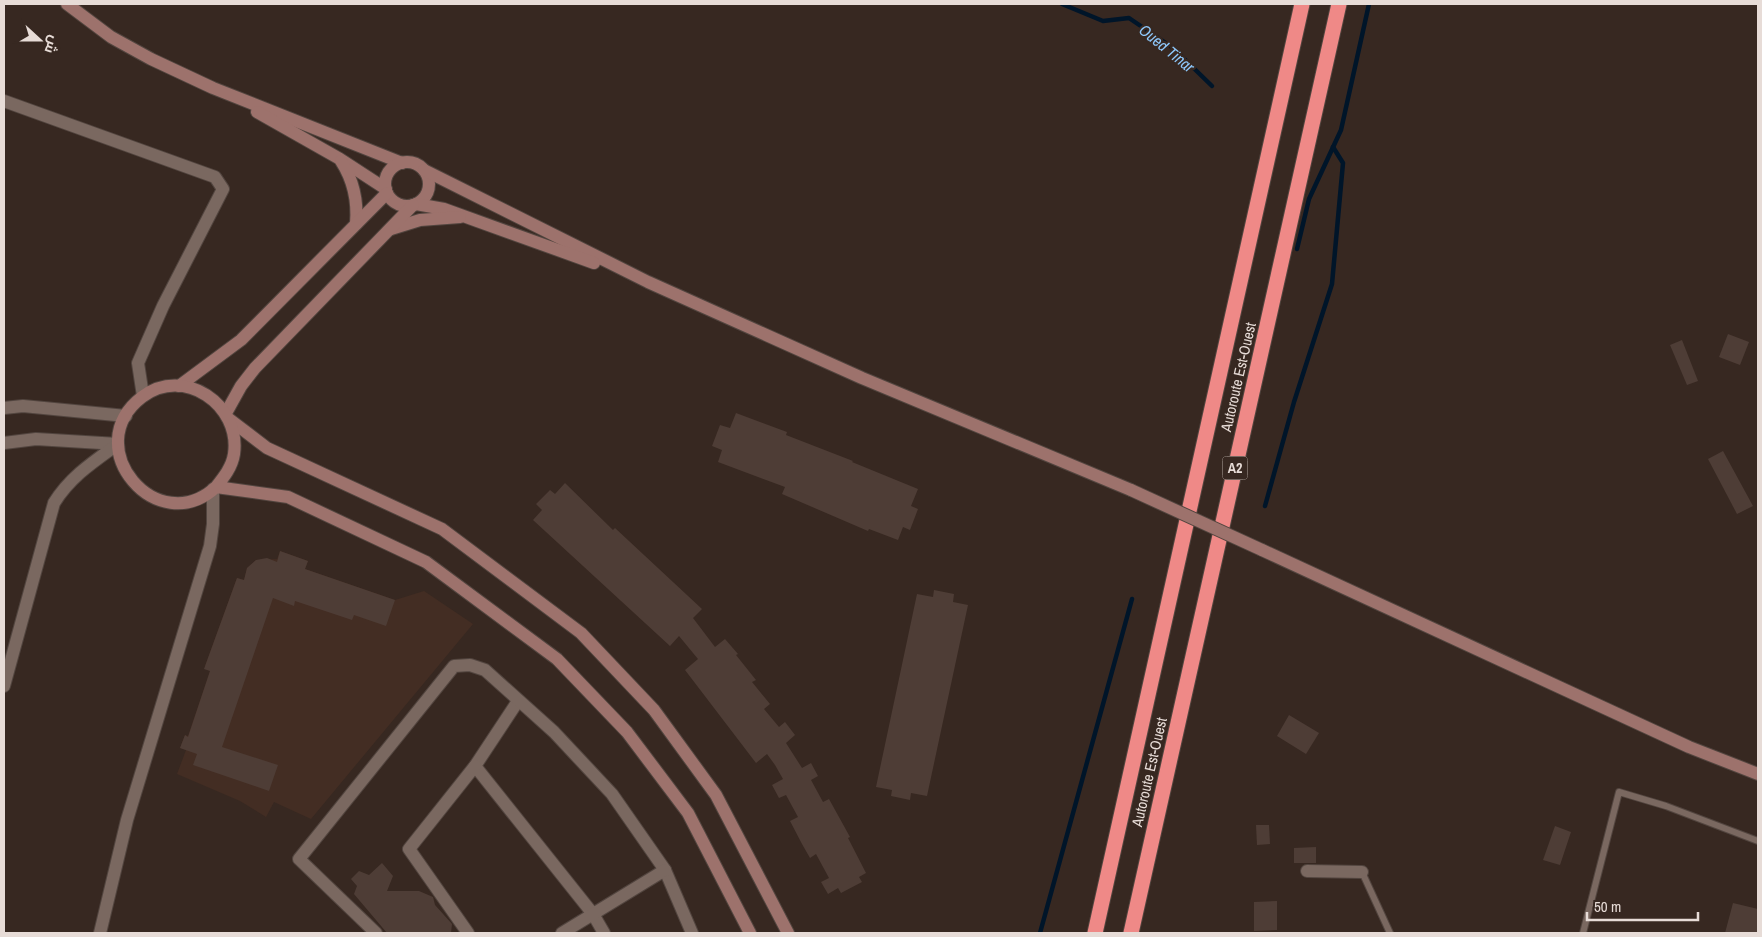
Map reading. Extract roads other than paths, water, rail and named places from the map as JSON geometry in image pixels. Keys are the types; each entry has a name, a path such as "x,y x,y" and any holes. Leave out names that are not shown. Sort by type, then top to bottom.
{"highway":[{"name":"Autoroute Est-Ouest","path":"1095,933 1302,4"},
{"name":"Autoroute Est-Ouest","path":"1132,933 1339,4"}],"main road":[{"path":"67,4 129,48 213,88 340,159 386,191 398,204 435,206 648,282"},
{"path":"213,88 402,163 414,164 648,282 862,378 1131,490 1689,747 1758,774"},
{"path":"340,159 348,171 356,197 356,224"},
{"path":"179,386 242,340 386,191 387,176 396,166 402,163"},
{"path":"424,170 427,176 428,189 426,195 389,229 255,368 241,386 227,416 234,436 234,455 227,472 215,488 197,499 179,503 160,500 143,493 130,480 121,463 118,444 121,426 126,416 143,396 160,388 179,386 193,388 217,402 227,416 267,448 442,530 581,633 654,710 716,795 788,933"},
{"path":"389,229 420,220 468,218"},
{"path":"215,488 288,497 426,562 556,659 628,732 688,813 750,933"}],"street":[{"path":"4,101 215,177 223,189 163,306 138,363 143,396"},
{"path":"4,408 24,406 126,416"},
{"path":"4,444 36,439 118,444"},
{"path":"4,686 54,503 63,488 75,476 118,444"},
{"path":"100,933 130,811 210,546 215,488"},
{"path":"376,933 300,859 454,666 470,665 485,670 554,732 612,794 665,870 692,933"},
{"path":"468,933 409,849 475,766 518,701"},
{"path":"475,766 593,914 604,933"},
{"path":"562,933 665,870"},
{"path":"1307,871 1362,872"}],"lane":[{"path":"1583,933 1619,792 1666,806 1758,841"},
{"path":"1362,872 1390,933"}],"waterway":[{"name":"Oued Tinar","path":"1062,4 1103,21 1129,18 1173,48 1212,86"},
{"path":"1297,249 1309,199 1341,130 1369,4"},
{"path":"1265,506 1294,402 1332,284 1343,163 1333,147"},
{"path":"1040,933 1132,599"}]}
